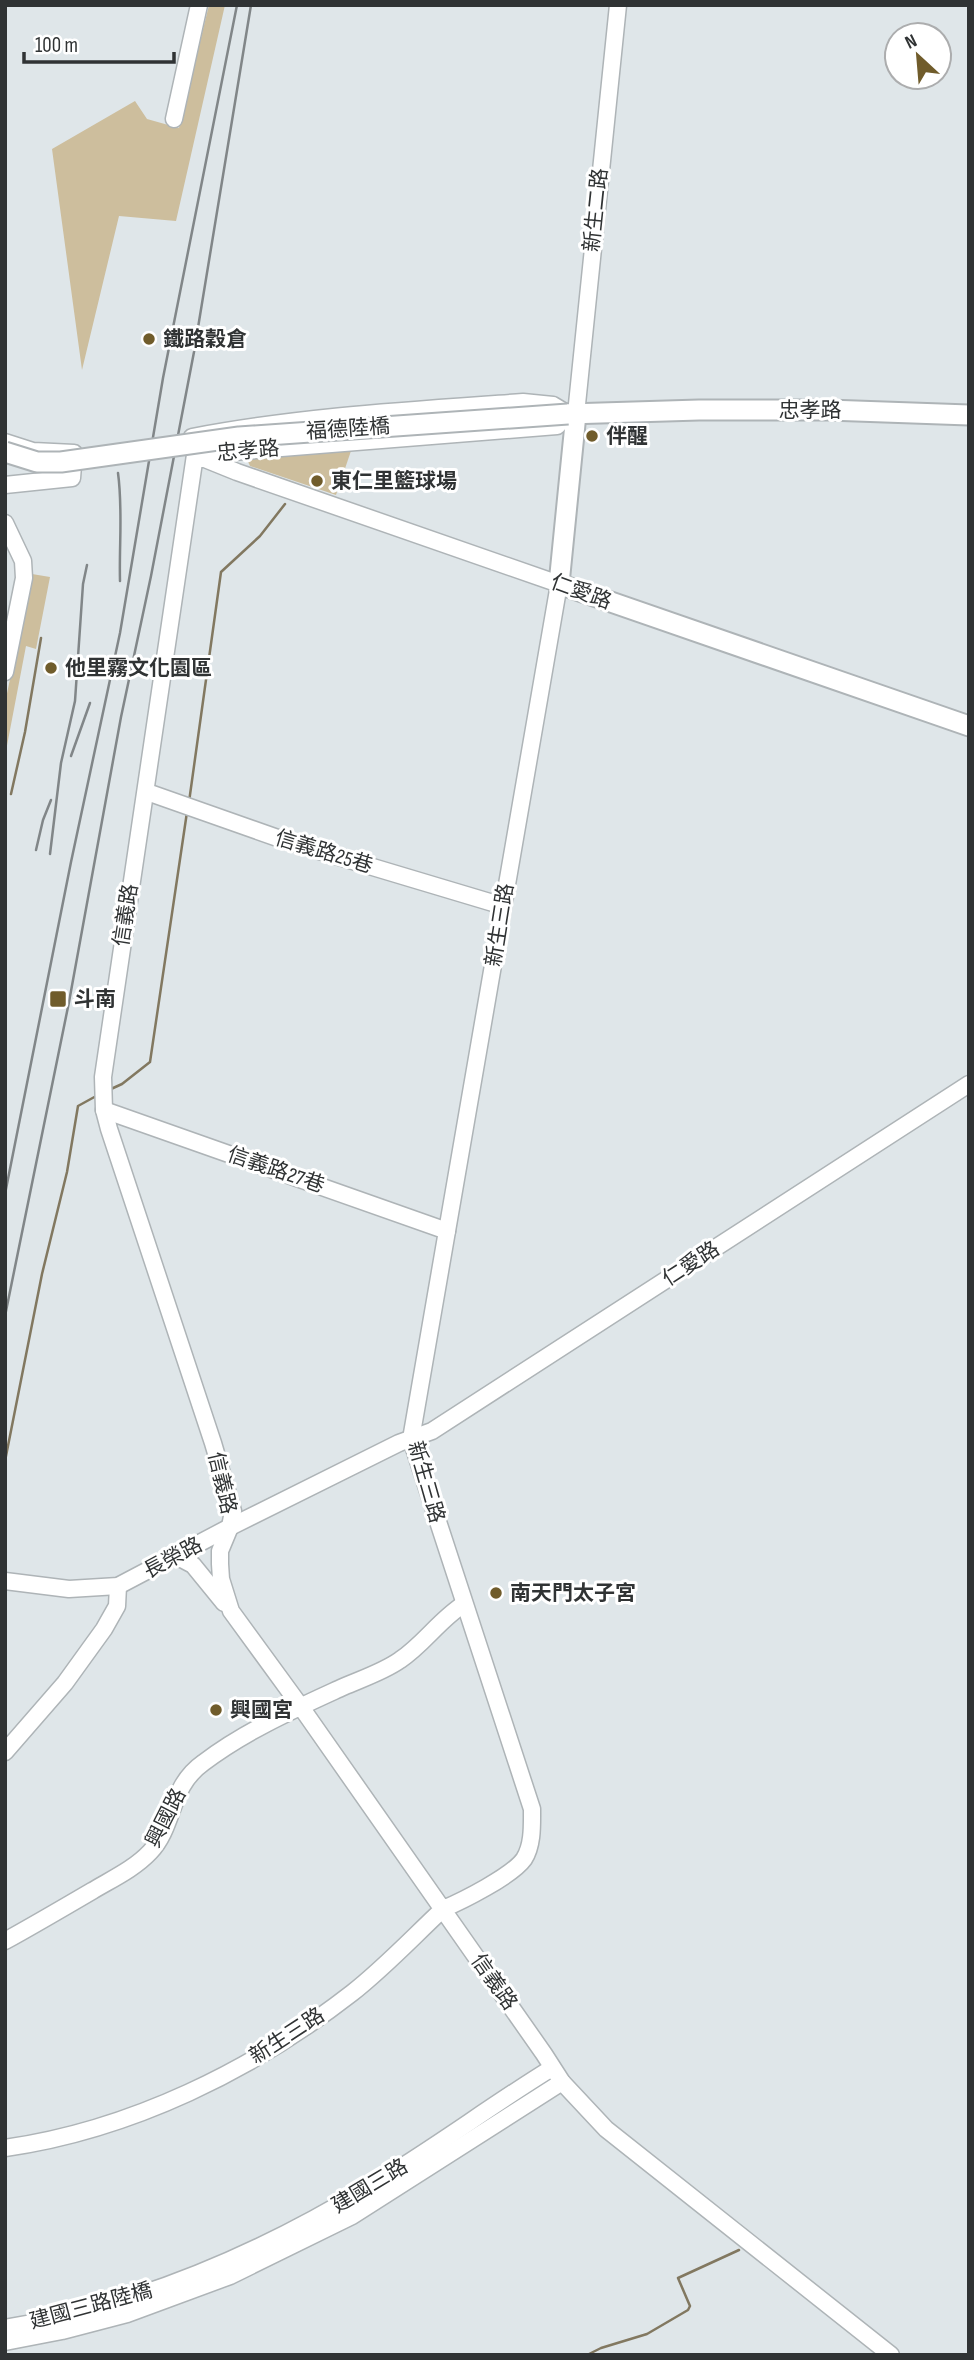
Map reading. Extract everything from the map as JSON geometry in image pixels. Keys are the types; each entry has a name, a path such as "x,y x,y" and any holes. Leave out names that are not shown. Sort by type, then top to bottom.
{"main road":[{"name":"忠孝路","path":"572,414 828,410 969,415"},
{"name":"福德陸橋","path":"5,452 37,462 61,461 239,437 572,414"},
{"name":"新生三路","path":"559,584 572,414"},
{"name":"仁愛路","path":"559,584 969,726"}],"street":[{"path":"173,119 199,5"},
{"name":"新生二路","path":"572,414 618,5"},
{"name":"忠孝路","path":"523,402 553,405 572,414 557,426 194,455 192,437 251,425 336,415 523,402"},
{"path":"5,442 33,451 74,453 72,478 5,485"},
{"name":"仁愛路","path":"194,455 559,584"},
{"name":"信義路","path":"194,455 147,792 119,959 103,1077 104,1110 233,1511 220,1551 221,1579 231,1611 443,1909 562,2082 606,2129 891,2355"},
{"path":"5,523 23,561 24,578 5,672"},
{"name":"新生三路","path":"5,2148 70,2135 155,2107 224,2077 299,2031 354,1992 443,1909 472,1894 524,1858 532,1833 532,1810 411,1439 559,584"},
{"name":"信義路25巷","path":"147,792 289,842 503,906"},
{"name":"仁愛路","path":"411,1439 425,1435 444,1424 969,1084"},
{"name":"信義路27巷","path":"104,1110 447,1231"},
{"name":"長榮路","path":"5,1752 65,1683 104,1629 117,1606 118,1586 230,1527 411,1439"},
{"path":"176,1556 192,1565 231,1611"},
{"path":"5,1580 69,1589 118,1586"},
{"name":"興國路","path":"5,1941 140,1861 152,1850 163,1832 174,1798 193,1770 250,1734 301,1707 399,1661 446,1615 464,1604"},
{"name":"建國三路","path":"180,2288 218,2266 288,2234 370,2187 552,2068"},
{"name":"建國三路","path":"180,2288 230,2276 352,2216 562,2082"},
{"name":"建國三路陸橋","path":"5,2328 51,2321 180,2288"},
{"name":"建國三路陸橋","path":"5,2342 97,2322 180,2288"}],"shaded area":[{"path":"209,5 225,5 176,221 119,216 82,370 52,149 135,101 147,119 179,128"},
{"name":"東仁里籃球場","path":"353,445 336,495 250,466 245,455"},
{"path":"32,574 50,577 36,649 26,646 5,756 5,703"}],"waterway":[{"path":"189,802 221,572 260,536 285,504"},
{"path":"11,794 41,638"},
{"path":"111,1089 122,1084 150,1062 187,812"},
{"path":"5,1461 42,1274 67,1172 78,1106 98,1095"},
{"path":"587,2355 647,2334 688,2310 690,2306 678,2278 739,2250"}],"railway":[{"path":"5,1194 120,633 163,378 237,5"},
{"path":"5,1316 69,1002 121,717 194,352 251,5"},
{"path":"118,473 121,514 120,581"},
{"path":"50,854 61,763 75,701 83,584 87,565"},
{"path":"71,756 90,703"},
{"path":"36,850 51,800"}],"place":[{"name":"鐵路穀倉","path":"149,339"},
{"name":"伴醒","path":"592,436"},
{"name":"東仁里籃球場","path":"317,481"},
{"name":"他里霧文化園區","path":"51,668"},
{"name":"斗南","path":"58,999"},
{"name":"南天門太子宮","path":"496,1593"},
{"name":"興國宮","path":"216,1710"}]}
